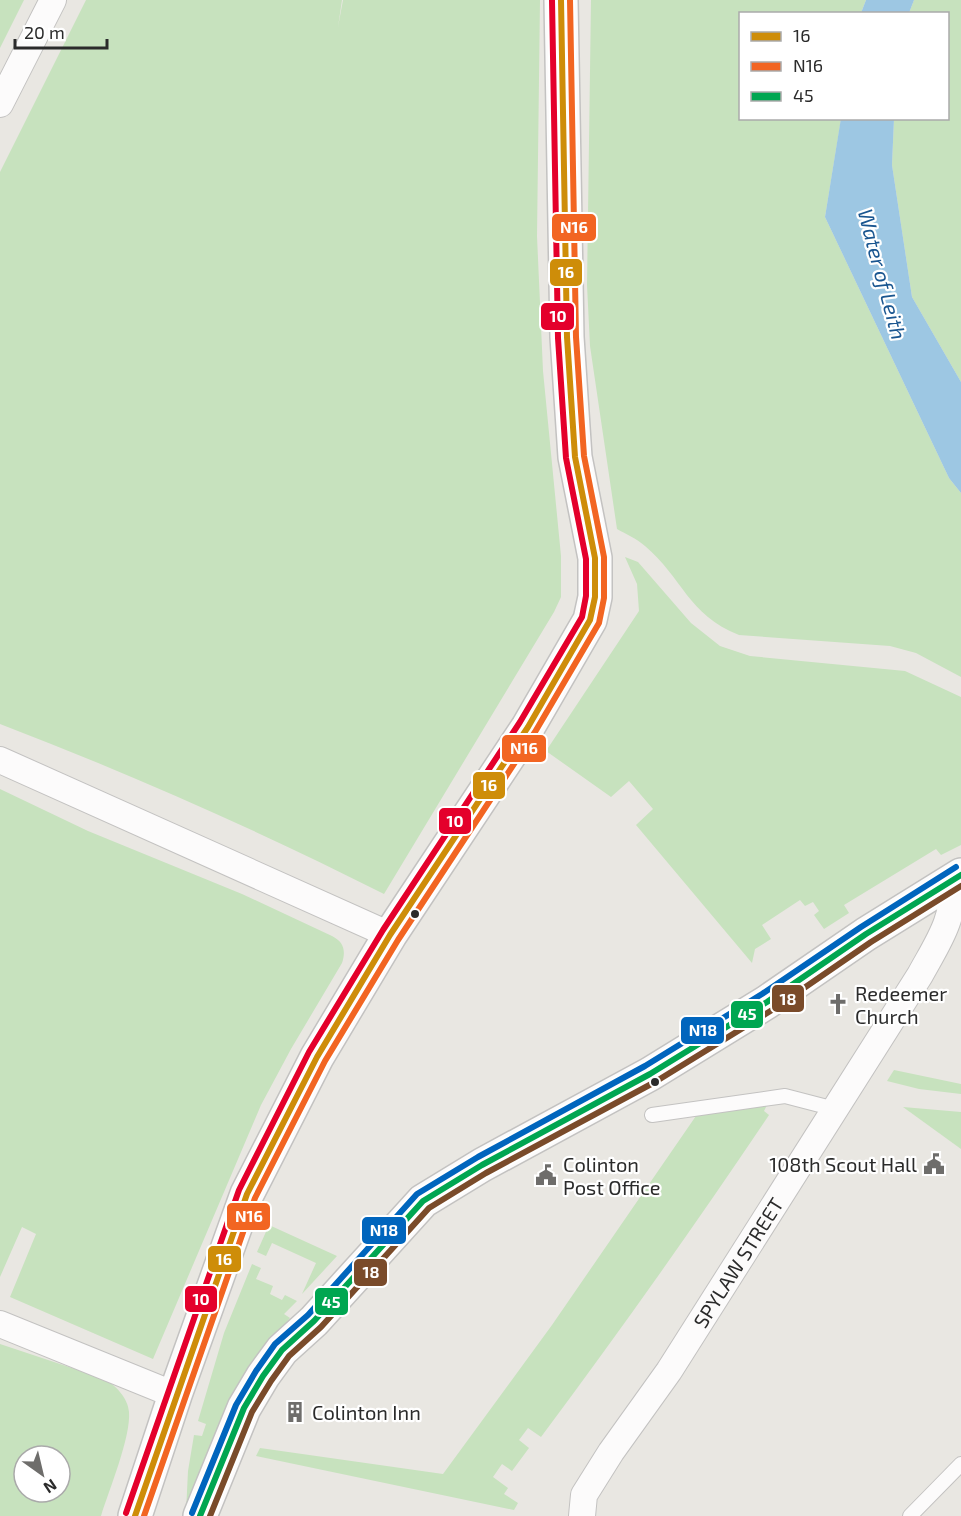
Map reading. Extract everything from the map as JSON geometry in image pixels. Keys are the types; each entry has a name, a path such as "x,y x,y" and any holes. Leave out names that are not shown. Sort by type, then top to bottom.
{"street":[{"path":"0,104 53,0"},
{"path":"135,1516 175,1395 248,1194 317,1057 390,935 528,727 590,620 595,597 595,558 574,457 567,337 561,0"},
{"path":"0,760 390,935"},
{"path":"200,1516 244,1408 263,1376 282,1350 314,1321 423,1201 482,1165 650,1074 767,1002 866,934 957,877"},
{"name":"SPYLAW STREET","path":"582,1516 584,1495 676,1362 920,975 947,925 957,877"},
{"path":"0,1324 175,1395"}],"lane":[{"path":"652,1115 785,1096 835,1108"},
{"path":"910,1516 961,1464"}],"green space":[{"path":"0,0 24,0 0,48"},
{"path":"86,0 342,0 338,27 343,0 540,0 537,236 543,371 561,556 561,597 384,894 194,804 0,724 0,172"},
{"path":"591,0 866,0 861,12 739,12 739,120 841,120 825,217 949,478 961,493 961,677 916,653 890,646 739,635 708,617 658,558 642,543 617,529 590,346 587,285"},
{"path":"914,0 961,0 961,382 912,297 892,165 894,120 949,120 949,12 909,12"},
{"path":"625,557 638,562 691,623 720,646 750,656 905,671 961,697 961,845 941,855 936,849 844,905 849,913 824,929 814,915 819,911 813,902 805,906 800,900 762,925 771,939 755,949 752,963 636,825 653,809 629,781 611,797 546,751 639,611 637,584"},
{"path":"0,789 88,831 242,894 332,936 343,947 342,963 261,1105 153,1359 10,1297 36,1234 22,1227 0,1277"},
{"path":"894,1070 961,1084 961,1094 919,1089 887,1081"},
{"path":"769,1101 764,1111 769,1115 686,1237 541,1437 528,1428 519,1440 529,1448 512,1471 502,1464 493,1477 508,1488 504,1494 518,1503 514,1510 256,1456 260,1448 443,1474 552,1325 698,1113"},
{"path":"903,1107 961,1112 961,1149"},
{"path":"269,1225 337,1256 302,1294 316,1263 272,1243 266,1256 257,1252"},
{"path":"252,1264 261,1268 256,1279 273,1286 270,1294 282,1300 285,1295 297,1301 284,1314 290,1318 253,1362 186,1512 188,1471 194,1435 202,1436 206,1424 198,1421 224,1333"},
{"path":"0,1344 105,1379 121,1393 128,1407 129,1423 101,1516 0,1516"}],"water":[{"path":"866,0 914,0 909,12 861,12"},
{"name":"Water of Leith","path":"841,120 894,120 892,165 912,297 961,382 961,493 949,478 825,217"}],"transit line":[{"name":"10","path":"126,1513 239,1190 309,1052 383,930 520,722 582,617 586,596 586,559 566,458 558,338 552,0"},
{"name":"16","path":"135,1516 247,1194 317,1057 390,935 528,727 590,620 595,597 595,558 575,457 567,337 561,0"},
{"name":"N16","path":"144,1516 255,1198 325,1061 398,940 535,732 599,623 604,598 604,557 584,456 576,337 570,0"},
{"name":"N18","path":"192,1513 236,1405 275,1344 308,1315 417,1194 478,1157 645,1066 762,994 861,927 956,867"},
{"name":"45","path":"200,1516 244,1408 263,1376 282,1350 314,1321 423,1201 482,1165 650,1074 767,1002 866,934 961,875"},
{"name":"18","path":"210,1516 252,1412 271,1381 289,1356 321,1327 429,1208 486,1173 655,1082 772,1010 871,942 961,886"}],"place":[{"name":"Redeemer Church","path":"838,1004"},
{"name":"108th Scout Hall","path":"934,1164"},
{"name":"Colinton Post Office","path":"546,1175"},
{"name":"Colinton Inn","path":"295,1412"}]}
